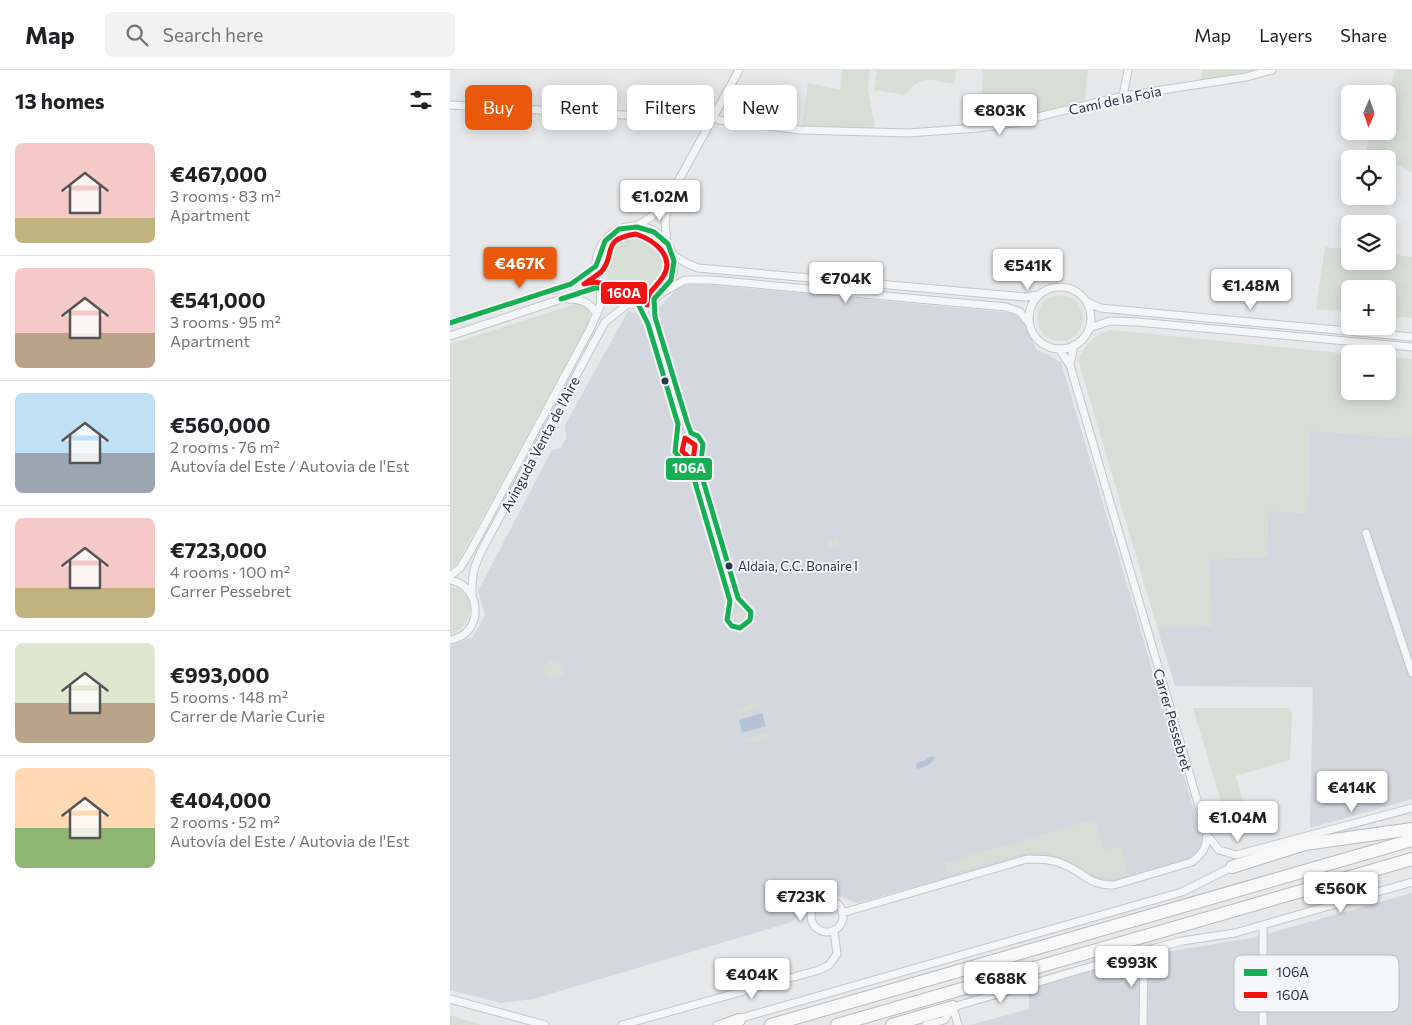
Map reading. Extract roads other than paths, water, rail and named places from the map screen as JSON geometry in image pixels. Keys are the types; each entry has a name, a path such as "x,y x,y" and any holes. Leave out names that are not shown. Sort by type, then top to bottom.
{"highway":[{"path":"1232,867 1305,844 1412,829"},
{"path":"771,1025 1412,840"},
{"path":"837,1025 1412,859"},
{"path":"862,1025 906,1012 950,993"},
{"path":"892,1025 953,1007"},
{"path":"726,1025 739,1020"}],"street":[{"path":"673,254 698,268 1025,297 1065,287 1081,295 1086,302 1091,319 1089,328 1083,338 1074,345 1059,349 1041,343 1035,337 1029,323 1020,312 1006,307 711,280 685,280 646,303 628,304 618,300 602,287 596,266 598,252 604,240 615,231 638,225 651,217 669,198 739,70"},
{"path":"1123,96 1128,70"},
{"name":"Camí de la Foia","path":"718,120 800,130 930,132 1013,123 1123,96 1246,77 1272,70"},
{"path":"450,106 627,115"},
{"path":"665,291 674,274 673,254 668,242 665,223 669,198"},
{"path":"638,225 649,228 668,242"},
{"path":"450,323 571,284 596,266"},
{"path":"450,336 594,288 602,287"},
{"name":"Avinguda Venta de l'Aire","path":"450,576 460,568 472,550 597,314 602,287"},
{"path":"1029,323 1033,302 1039,294"},
{"path":"560,299 582,300 592,306 597,314"},
{"path":"1086,302 1100,308 1412,337"},
{"name":"Avinguda Venta de l'Aire","path":"450,640 463,636 473,623 476,605 472,595 471,579 474,565 605,322 628,304"},
{"path":"1089,328 1110,321 1137,322 1412,347"},
{"name":"Carrer Pessebret","path":"1070,365 1074,345"},
{"name":"Carrer Pessebret","path":"1059,349 1070,365 1207,834"},
{"path":"1366,533 1412,673"},
{"path":"450,580 465,587 472,595"},
{"path":"1207,834 1218,850 1236,855 1270,848 1412,808"},
{"path":"842,913 1027,859 1047,859 1066,865 1088,881 1114,886 1192,862 1201,855 1207,845 1207,834"},
{"path":"718,1025 1182,892 1270,848"},
{"path":"926,1025 944,1020 953,1007 1182,940 1235,933 1412,882"},
{"path":"828,900 837,904 842,913 841,923 834,930 824,932 815,927 811,917 813,908 819,902 828,900"},
{"path":"1264,925 1264,955"},
{"path":"622,1025 819,970 830,965 837,954 834,930"},
{"path":"1143,1025 1144,951"},
{"path":"450,999 545,1025"},
{"path":"953,1007 958,1025"},
{"path":"1263,1012 1263,1025"}],"water":[{"path":"762,713 766,726 742,733 739,720"},
{"path":"930,756 935,757 931,763 917,769 916,763 926,760"}],"place":[{"name":"Aldaia, C.C. Bonaire I","path":"729,566"}]}
